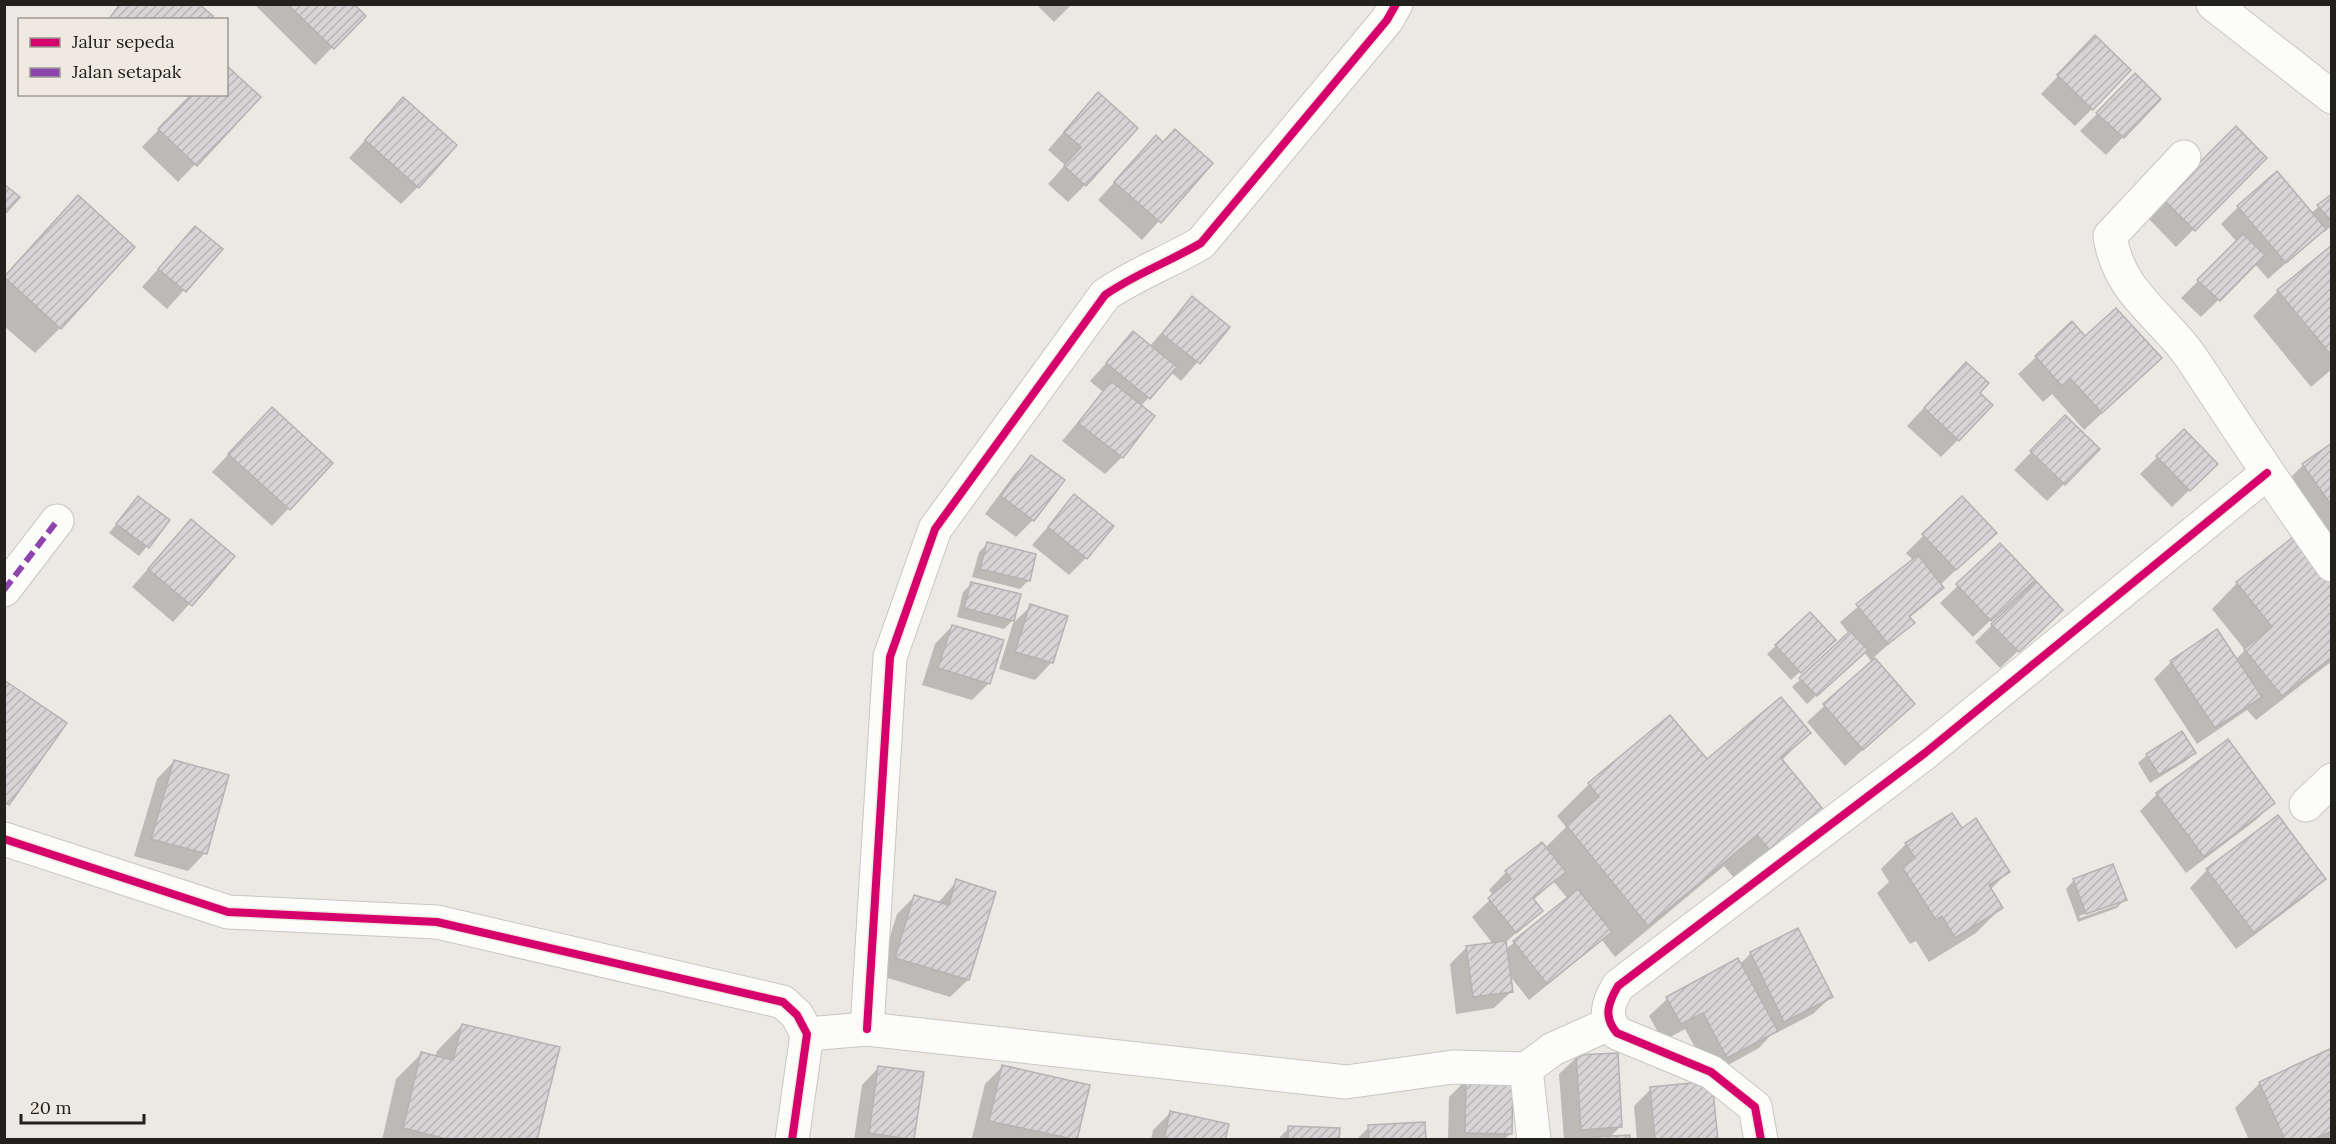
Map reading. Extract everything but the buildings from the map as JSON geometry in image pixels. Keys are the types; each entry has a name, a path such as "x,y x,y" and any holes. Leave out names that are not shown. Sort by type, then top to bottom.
{"street":[{"path":"867,1029 890,657 935,529 1105,296 1132,277 1174,260 1201,243 1387,20 1396,4"},
{"path":"2213,4 2331,97"},
{"path":"2184,157 2110,236 2114,258 2139,299 2191,357 2331,565"},
{"path":"1761,1140 1755,1107 1711,1072 1617,1033 1609,1024 1609,1001 1618,986 1925,753 2267,473"},
{"path":"4,590 57,521"},
{"path":"2306,805 2331,780"},
{"path":"4,839 228,912 437,922 783,1002 797,1016 807,1034 792,1140"},
{"path":"807,1034 867,1029 1346,1082 1453,1067 1526,1069 1553,1049 1609,1024"},
{"path":"1526,1069 1534,1140"}],"marked path":[{"path":"4,590 57,521"}],"cycle path":[{"path":"867,1029 890,657 935,529 1105,295 1201,243 1387,20 1396,4"},
{"path":"1761,1140 1755,1107 1711,1072 1617,1033 1610,1021 1608,1010 1618,986 1925,753 2267,473"},
{"path":"4,839 228,912 437,922 783,1002 797,1015 807,1034 792,1140"}]}
